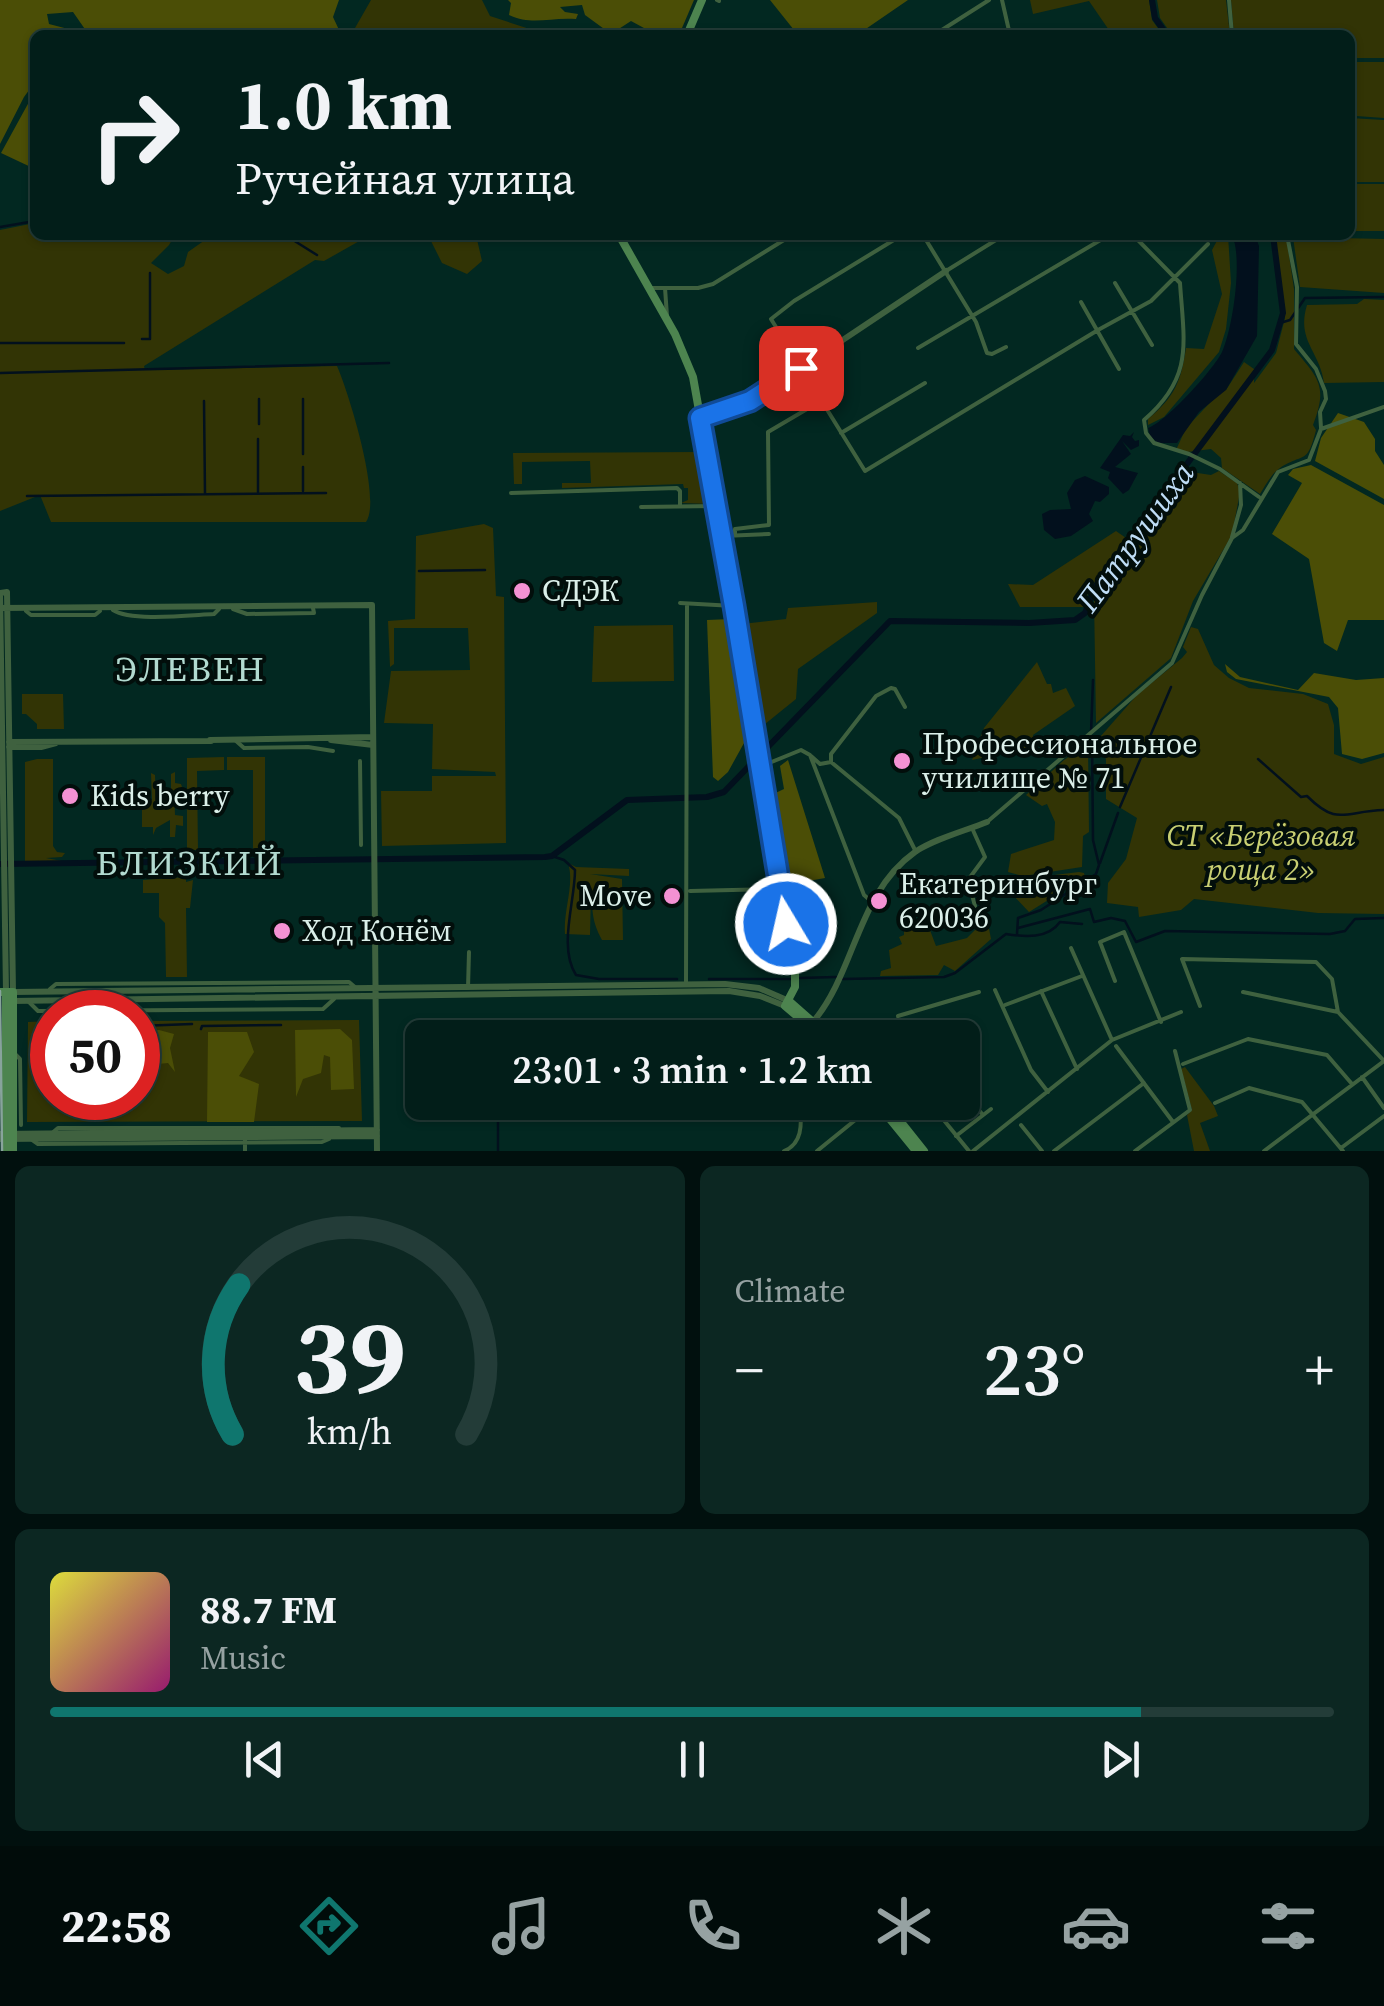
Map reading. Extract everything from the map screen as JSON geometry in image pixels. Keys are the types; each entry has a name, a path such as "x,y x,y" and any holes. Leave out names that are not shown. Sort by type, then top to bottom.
{"main road":[{"path":"689,30 702,0"},
{"path":"622,240 688,360 734,606 795,978 787,1003 809,1020"},
{"path":"6,996 12,1052 6,1137"},
{"path":"6,996 9,1151"},
{"path":"891,1120 916,1151"},
{"path":"899,1120 924,1151"}],"street":[{"path":"942,30 990,0"},
{"path":"1002,0 1009,30"},
{"path":"1229,0 1232,30"},
{"path":"648,288 713,284 784,240"},
{"path":"894,240 771,319 865,470 1151,302 1208,244"},
{"path":"926,240 972,314 987,352 992,354 1006,347"},
{"path":"700,418 750,401 996,240"},
{"path":"918,348 1099,240"},
{"path":"1137,240 1180,283 1184,346 1170,396 1143,423 1154,443 1192,455 1261,498"},
{"path":"1232,538 1243,530 1278,472 1309,460 1321,429 1325,391 1316,369 1296,344 1297,287 1289,240"},
{"path":"1115,283 1152,345"},
{"path":"665,288 666,311 674,334"},
{"path":"1081,302 1119,369"},
{"path":"841,433 925,382"},
{"path":"735,536 735,529 769,525 768,432 821,401"},
{"path":"1321,429 1384,407"},
{"path":"816,1020 829,1004 872,902 916,852 987,822 1094,734 1176,658 1202,595 1232,538 1241,505 1240,483"},
{"path":"511,493 677,488 680,506"},
{"path":"641,507 715,506"},
{"path":"721,536 769,534"},
{"path":"680,603 734,606"},
{"path":"2,610 372,606"},
{"path":"2,610 372,606"},
{"path":"372,606 377,1151"},
{"path":"686,989 687,606"},
{"path":"2,610 6,996"},
{"path":"831,762 831,754 876,696 896,689 906,707"},
{"path":"4,745 373,741"},
{"path":"325,743 333,750"},
{"path":"760,768 804,749 820,764 831,762 899,818 916,852"},
{"path":"810,755 864,895 872,902"},
{"path":"360,760 361,845"},
{"path":"360,792 374,791"},
{"path":"972,828 985,856 968,880 975,906"},
{"path":"688,892 780,888"},
{"path":"1115,981 1100,942 1124,932 1161,1022"},
{"path":"1071,948 1112,1040"},
{"path":"468,988 469,952"},
{"path":"1200,1006 1182,959 1316,962 1332,979 1338,1012 1384,1061 1264,1151"},
{"path":"1005,1005 1082,976"},
{"path":"6,996 48,992 356,988 375,992 511,994 560,990"},
{"path":"6,996 27,1000 336,996 468,988 686,989 746,993 787,1003"},
{"path":"996,990 1031,1070 1048,1092"},
{"path":"1041,991 1077,1068"},
{"path":"899,1020 898,1016 979,992"},
{"path":"1243,992 1338,1012"},
{"path":"943,1120 971,1151 1112,1040 1181,1012"},
{"path":"1183,1064 1248,1039 1327,1054 1352,1084"},
{"path":"1116,1046 1173,1122"},
{"path":"1135,1151 1190,1110 1176,1051"},
{"path":"12,1052 20,1059 21,1125"},
{"path":"1362,1077 1384,1108"},
{"path":"1054,1151 1144,1083"},
{"path":"1214,1103 1249,1088 1302,1102 1342,1150 1384,1116"},
{"path":"956,1136 991,1109"},
{"path":"980,1111 983,1115"},
{"path":"784,1151 800,1140 800,1120"},
{"path":"822,1150 857,1120"},
{"path":"1021,1125 1042,1151"},
{"path":"6,1137 377,1133"},
{"path":"6,1137 377,1133"},
{"path":"32,1139 38,1144 322,1142 332,1136"},
{"path":"245,1141 245,1151"},
{"path":"145,1142 145,1151"},
{"path":"322,1142 322,1151"},
{"path":"68,1144 68,1151"}],"green space":[{"path":"371,0 482,0 490,16 533,30 354,30"},
{"path":"1030,0 1149,0 1152,20 1159,30 1109,30 1089,1 1033,14"},
{"path":"1157,0 1226,0 1229,30 1168,30 1160,18"},
{"path":"1231,0 1384,0 1384,58 1355,58 1355,30 1234,30"},
{"path":"1355,62 1384,62 1384,118 1356,116"},
{"path":"1355,118 1384,120 1384,182 1355,182"},
{"path":"1355,184 1384,184 1384,231 1355,231"},
{"path":"30,224 30,240 172,240 151,263 168,274 184,266 188,252 205,240 361,240 324,261 315,260 144,366 145,370 337,366 356,421 367,470 370,510 366,522 51,522 40,495 0,511 0,230"},
{"path":"1384,239 1384,293 1300,287 1293,240"},
{"path":"477,240 482,261 467,274 442,263 431,241"},
{"path":"1217,240 1228,240 1231,283 1219,352 1164,417 1148,425 1148,419 1175,388 1186,348 1204,349 1222,294 1212,250"},
{"path":"1276,240 1287,240 1294,289 1294,349 1315,376 1320,401 1313,425 1316,430 1307,454 1277,470 1260,494 1222,468 1221,458 1211,449 1176,450 1186,428 1226,390 1244,362 1254,369 1254,383 1276,353 1285,318"},
{"path":"1364,299 1384,300 1384,382 1324,383 1304,328 1307,305 1357,304"},
{"path":"513,453 703,455 711,504 681,503 688,500 688,488 683,484 562,488 562,483 591,483 590,461 522,462 522,484 514,484"},
{"path":"1219,471 1237,483 1240,492 1232,535 1193,601 1171,658 1096,723 1094,598 1191,472 1211,475"},
{"path":"484,524 493,528 496,596 504,597 506,843 382,846 381,791 432,791 432,776 496,776 495,772 432,769 433,724 384,723 391,671 470,670 468,628 394,628 394,664 390,667 388,621 415,619 416,536"},
{"path":"1116,531 1126,538 1088,592 1085,607 1020,607 1008,584 1033,585"},
{"path":"877,602 877,613 798,669 796,699 759,729 742,624 786,619 788,608"},
{"path":"673,625 674,681 592,682 594,626"},
{"name":"СТ «Берёзовая роща 2»","path":"1191,627 1198,629 1214,665 1229,678 1249,688 1303,694 1328,704 1334,725 1334,754 1361,764 1384,757 1384,914 1318,913 1194,899 1181,910 1139,917 1138,907 1107,903 1108,883 1126,859 1137,818 1106,799 1106,760 1100,737 1137,695 1187,652 1183,647"},
{"path":"1037,662 1053,693 1066,688 1075,706 1033,735 1034,741 1027,748 972,760 984,728"},
{"path":"22,694 63,694 64,729 37,729 37,724 22,714"},
{"path":"1088,744 1089,832 1083,836 1082,867 1023,876 1008,872 1011,854 1054,840 1055,822 1047,804 1042,806 1026,795"},
{"path":"224,757 224,770 197,771 198,850 187,850 187,758"},
{"path":"227,757 265,757 265,849 253,849 253,770 227,770"},
{"path":"53,759 53,846 57,852 65,853 62,857 46,858 62,861 25,861 25,762"},
{"path":"175,772 175,783 181,784 183,790 174,790 175,815 183,816 183,826 176,825 175,837 170,837 170,820 156,828 153,835 153,827 142,827 142,803 152,800 151,773 155,775 156,799 171,788 171,774"},
{"path":"568,863 576,867 629,869 629,876 590,874 622,879 623,940 602,940 596,928 591,892 590,935 565,934"},
{"path":"1079,872 1085,877 1029,912 1011,893 1010,876 1021,879"},
{"path":"186,877 186,882 193,880 190,908 186,908 187,977 166,977 165,923 159,917 159,893 143,893 143,880"},
{"path":"925,917 936,946 967,938 987,918 991,939 955,971 944,965 938,975 880,976 881,971 891,968 889,950 902,944 899,937 904,935 904,925"},
{"path":"359,1020 362,1121 27,1122 28,1022 30,1120 160,1120 160,1021"},
{"path":"1185,1067 1218,1116 1200,1123 1210,1151 1194,1151 1187,1115 1192,1110 1181,1069"}],"shaded area":[{"path":"0,0 339,0 333,17 339,30 86,30 73,12 47,14 49,24 72,30 30,30 30,89 0,144"},
{"path":"508,0 694,0 682,28 673,30 648,30 631,21 617,30 606,30 585,15 582,5 560,7 578,14 576,19 534,21 509,15"},
{"path":"770,0 908,0 864,30 794,30"},
{"path":"30,100 30,167 1,153"},
{"path":"1338,413 1364,422 1375,439 1375,451 1384,465 1384,499 1315,461 1321,438"},
{"path":"1311,465 1384,505 1384,620 1348,620 1337,651 1324,643 1309,559 1272,534 1302,483 1288,475 1293,469"},
{"path":"731,619 749,734 728,772 718,781 713,777 707,620"},
{"path":"1225,664 1240,677 1298,690 1314,673 1356,680 1384,678 1384,753 1362,759 1342,754 1338,708 1329,697 1236,679 1227,672"},
{"path":"788,760 825,878 786,885 769,796 784,789 780,766"},
{"path":"340,1029 352,1040 354,1089 331,1090 330,1057 324,1055 321,1073 303,1079 296,1097 295,1030"},
{"path":"160,1030 174,1034 170,1048 175,1072 168,1063 160,1064"},
{"path":"208,1032 247,1032 254,1052 239,1076 259,1084 254,1122 207,1122"}],"water":[{"path":"1233,240 1257,240 1259,246 1257,336 1226,390 1199,412 1177,443 1158,443 1148,428 1177,406 1222,352 1233,310"},
{"path":"1134,432 1132,437 1139,440 1139,446 1131,450 1122,441 1131,454 1115,467 1138,473 1123,494 1108,478 1110,472 1100,468 1123,435"},
{"path":"1085,476 1109,487 1109,494 1100,502 1095,501 1089,514 1093,521 1071,536 1055,539 1044,530 1042,514 1071,509 1067,493 1075,480"}],"waterway":[{"name":"Патрушиха","path":"1152,0 1155,18 1163,30"},
{"path":"0,227 30,222"},
{"path":"293,240 317,255"},
{"name":"Патрушиха","path":"763,752 890,621 1029,623 1075,620 1085,613 1095,587 1272,350 1283,313 1274,240"},
{"path":"142,339 150,339 150,273"},
{"path":"1280,323 1290,320 1305,298 1384,297"},
{"path":"0,343 124,343"},
{"path":"0,373 389,363"},
{"path":"259,399 259,424"},
{"path":"303,399 303,454"},
{"path":"204,401 205,494"},
{"path":"258,439 258,492"},
{"path":"303,467 303,491"},
{"path":"27,496 326,493"},
{"path":"419,571 485,570"},
{"path":"729,623 752,763"},
{"path":"1091,733 1093,680"},
{"path":"1120,807 1171,687"},
{"path":"1017,934 1018,918 1041,910 1096,874 1099,865 1093,840 1092,738"},
{"path":"1258,759 1301,797 1307,796 1326,811 1342,815 1384,810"},
{"name":"Патрушиха","path":"0,864 545,857 552,856 627,800 707,797 724,792 752,763"},
{"path":"1100,863 1118,813"},
{"path":"552,856 575,870 568,951 576,975 599,979 677,979"},
{"path":"1018,928 1090,909 1094,922 1111,918 1125,921 1136,942 1165,931 1330,934 1345,931 1355,919 1384,918"},
{"path":"843,979 944,977 1006,934 1036,936 1060,922 1082,924"},
{"path":"800,978 836,977"},
{"path":"709,979 792,979"},
{"path":"160,1025 192,1024"},
{"path":"201,1029 281,1025"},
{"path":"498,1120 498,1151"}],"tram line":[{"path":"0,991 2,1151"}],"place":[{"name":"СДЭК","path":"522,591"},
{"name":"Профессиональное училище № 71","path":"902,761"},
{"name":"Kids berry","path":"70,796"},
{"name":"Move","path":"672,896"},
{"name":"Екатеринбург 620036","path":"879,901"},
{"name":"Ход Конём","path":"282,931"}],"district":[{"name":"ЭЛЕВЕН","path":"191,669"},
{"name":"БЛИЗКИЙ","path":"190,863"}],"route":[{"path":"786,924 700,418 750,401 801,368"}]}
